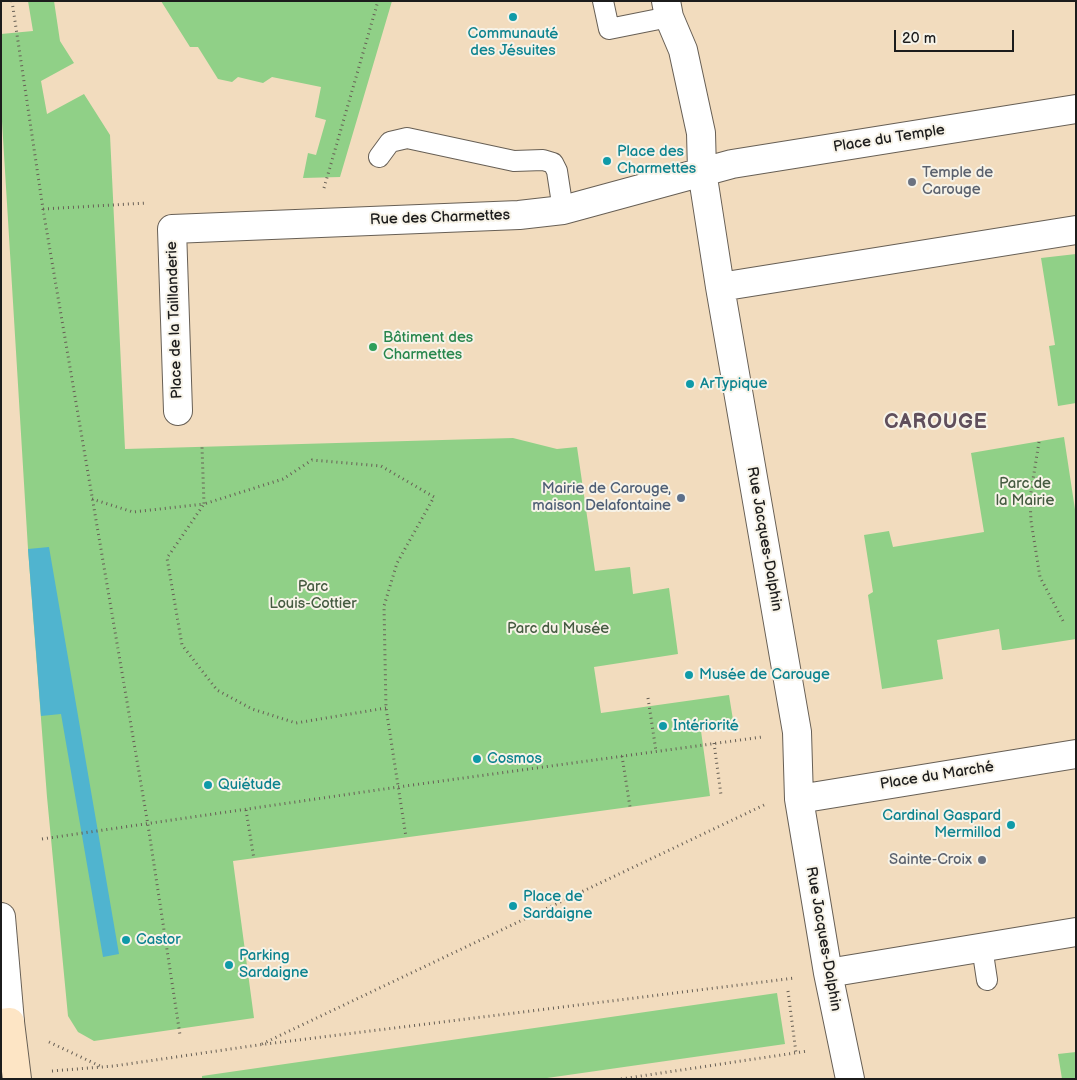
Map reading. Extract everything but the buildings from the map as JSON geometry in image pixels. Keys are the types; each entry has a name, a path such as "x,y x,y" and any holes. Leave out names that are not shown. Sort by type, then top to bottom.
{"main road":[{"path":"6,1022 12,1076"}],"street":[{"name":"Rue Jacques-Dalphin","path":"667,9 682,50 699,124 702,171 720,287 797,732 799,799 828,972 849,1077"},
{"name":"Place du Temple","path":"702,171 732,164 1076,109"},
{"name":"Rue des Charmettes","path":"172,229 519,215 563,210 702,171"},
{"name":"Place de la Taillanderie","path":"172,229 178,411"},
{"path":"720,287 1076,230"},
{"name":"Place du Marché","path":"799,799 1076,754"},
{"path":"1,917 6,1022"},
{"path":"828,972 1076,932"}],"lane":[{"path":"604,1 609,29 667,9"},
{"path":"379,157 390,142 407,138 514,161 543,160 553,163 557,171 563,210"},
{"path":"982,946 987,980"}],"path":[{"path":"12,1 43,209 148,825 180,1034"},
{"path":"313,223 378,1"},
{"path":"43,209 162,202 172,229"},
{"path":"1038,442 1030,498 1031,521 1040,577 1063,621"},
{"path":"202,447 204,504 167,558 182,645 217,690 252,709 296,723 386,708"},
{"path":"92,499 134,512 204,504 284,479 312,460 381,466 434,497 397,563 384,606 386,708 406,837"},
{"path":"648,698 656,751"},
{"path":"42,839 398,787 797,732"},
{"path":"714,743 721,795"},
{"path":"622,756 630,807"},
{"path":"258,1045 769,803"},
{"path":"246,810 254,859"},
{"path":"12,1076 102,1067 258,1045 799,977"},
{"path":"788,991 796,1053"},
{"path":"6,1022 102,1067"},
{"path":"621,1079 843,1046"}],"green space":[{"path":"28,1 54,1 60,41 74,63 41,81 47,114 84,94 110,135 125,449 513,438 557,449 577,447 595,571 630,567 633,594 669,588 678,654 594,667 601,713 729,695 734,726 701,731 710,796 233,861 254,1018 94,1041 78,1032 68,1016 47,797 28,549 1,105 1,34 33,31"},
{"path":"161,1 392,1 340,177 303,178 308,153 316,155 326,120 315,117 321,87 272,77 263,83 238,77 232,82 218,79 198,47 190,47"},
{"path":"1076,254 1076,403 1058,406 1049,346 1055,345 1041,258"},
{"name":"Parc de la Mairie","path":"1064,437 1076,516 1076,639 1002,650 999,629 937,640 943,679 882,689 868,595 873,592 864,535 889,531 893,547 984,532 971,453"},
{"path":"777,993 785,1044 540,1079 202,1079 202,1076"},
{"path":"1076,1052 1076,1079 1062,1079 1058,1054"}],"water":[{"path":"49,547 119,954 103,957 61,714 41,716 28,549"}],"place":[{"name":"Communauté des Jésuites","path":"513,17"},
{"name":"Place des Charmettes","path":"607,161"},
{"name":"Temple de Carouge","path":"912,182"},
{"name":"Bâtiment des Charmettes","path":"373,347"},
{"name":"ArTypique","path":"690,384"},
{"name":"Mairie de Carouge, maison Delafontaine","path":"681,498"},
{"name":"Musée de Carouge","path":"689,675"},
{"name":"Intériorité","path":"663,726"},
{"name":"Cosmos","path":"477,759"},
{"name":"Quiétude","path":"208,785"},
{"name":"Cardinal Gaspard Mermillod","path":"1011,825"},
{"name":"Sainte-Croix","path":"982,860"},
{"name":"Place de Sardaigne","path":"513,906"},
{"name":"Castor","path":"126,940"},
{"name":"Parking Sardaigne","path":"229,965"}],"district":[{"name":"CAROUGE","path":"936,423"}],"park label":[{"name":"Parc Louis-Cottier","path":"313,596"},
{"name":"Parc du Musée","path":"558,629"}]}
